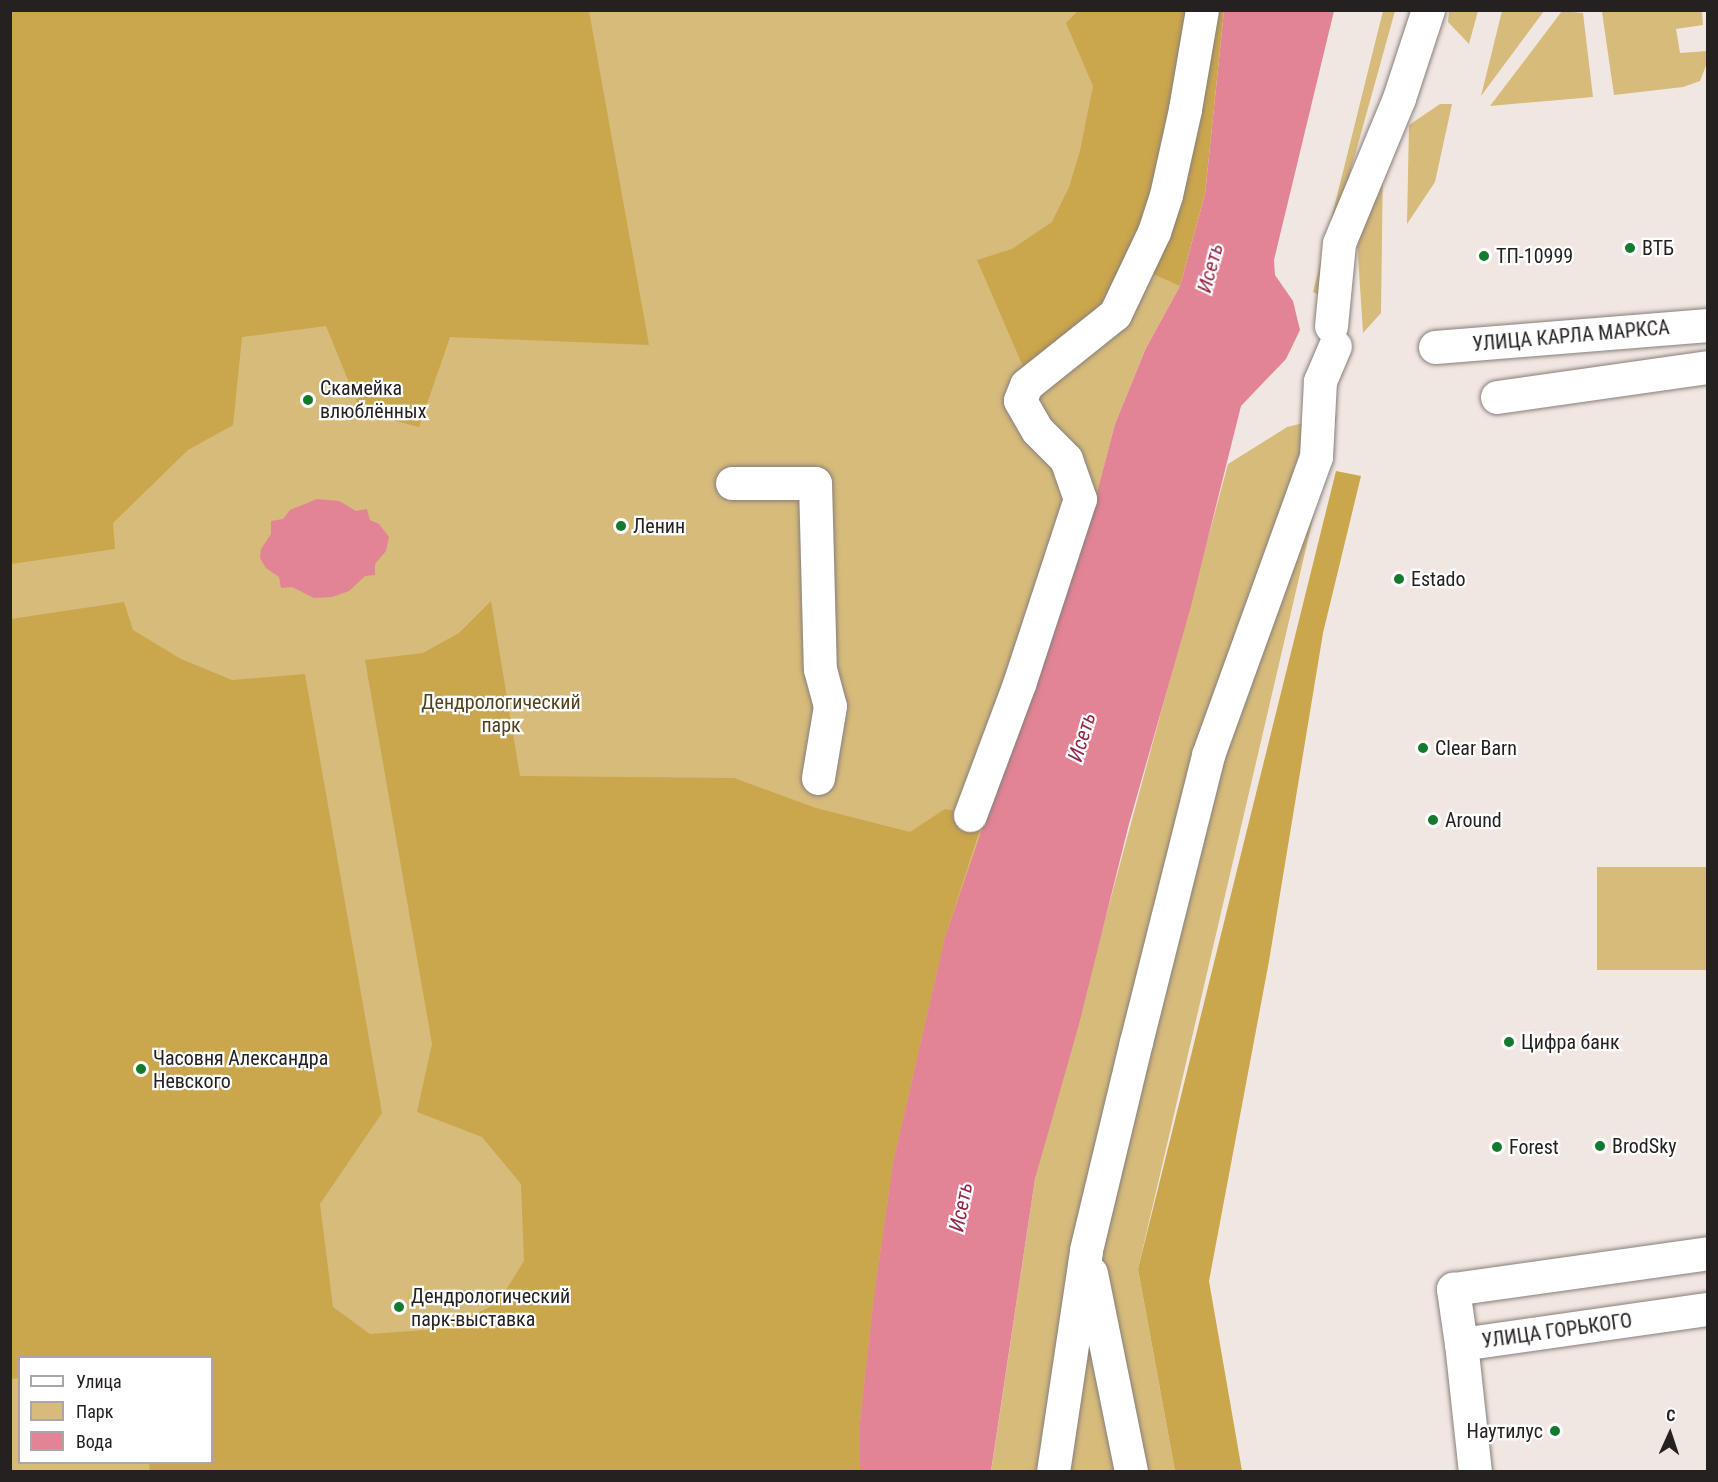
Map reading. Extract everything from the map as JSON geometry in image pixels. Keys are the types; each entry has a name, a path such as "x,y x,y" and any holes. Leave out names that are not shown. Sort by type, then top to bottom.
{"street":[{"path":"969,814 1019,684 1080,499 1066,459 1036,430 1020,400 1026,385 1115,314 1154,232 1166,195 1185,109 1202,10"},
{"path":"1053,1472 1086,1250 1208,755 1316,457 1320,381 1333,336 1339,243 1399,98 1428,10"},
{"name":"УЛИЦА КАРЛА МАРКСА","path":"1435,347 1707,325"},
{"path":"1497,397 1707,367"},
{"path":"732,483 815,483 820,669 830,706 818,778"},
{"path":"1086,1250 1131,1472"},
{"path":"1461,1344 1453,1289 1707,1253"},
{"name":"УЛИЦА ГОРЬКОГО","path":"1475,1472 1461,1344 1707,1309"}],"green space":[{"name":"Дендрологический парк","path":"10,11 1224,11 1180,286 1146,348 1115,424 860,1421 860,1471 11,1471"},
{"path":"10,11 589,11 649,345 450,337 419,427 361,412 326,326 242,337 233,425 188,450 113,523 115,549 11,564"},
{"path":"1078,11 1224,11 1205,194 1180,286 1151,273 1098,311 1025,371 977,260 1012,249 1052,222 1069,187 1080,151 1093,86 1066,23"},
{"path":"1383,11 1395,11 1330,245 1326,299 1313,292"},
{"path":"1449,11 1478,11 1469,44 1448,22"},
{"path":"1502,11 1544,11 1481,96"},
{"path":"1562,11 1583,13 1593,97 1490,106"},
{"path":"1702,11 1703,25 1676,29 1680,53 1707,51 1707,63 1700,81 1683,87 1614,95 1602,12"},
{"path":"1440,104 1452,104 1435,182 1407,224 1409,125"},
{"path":"1383,161 1381,313 1363,333 1357,240"},
{"path":"1337,415 1138,1269 1175,1471 991,1472 1035,1179 1228,464 1287,427"},
{"path":"1336,471 1361,476 1323,633 1269,961 1209,1281 1242,1471 1175,1471 1138,1269"},
{"path":"491,601 520,776 734,778 816,808 910,832 945,809 984,817 945,937 893,1163 874,1296 860,1421 860,1471 150,1471 149,1464 213,1464 213,1356 18,1356 18,1378 11,1379 11,619 124,602 133,630 181,659 232,680 305,674 382,1113 320,1204 333,1307 370,1334 440,1329 497,1304 524,1261 521,1184 482,1137 417,1112 432,1044 365,660 423,653 459,633"},
{"path":"1597,867 1707,867 1707,970 1597,970"}],"water":[{"name":"Исеть","path":"1224,11 1334,11 1274,260 1275,275 1293,301 1300,330 1286,359 1241,406 1191,606 1129,824 1079,1024 1035,1179 991,1471 860,1472 860,1421 874,1296 893,1163 945,937 1097,493 1115,424 1146,348 1180,286 1205,194"},
{"path":"317,499 339,501 356,511 367,509 370,520 379,524 389,537 386,551 375,564 375,575 365,576 349,591 332,597 314,598 292,587 281,588 279,577 266,568 260,558 261,549 271,534 271,521 283,519 290,510"}],"place":[{"name":"ВТБ","path":"1630,248"},
{"name":"ТП-10999","path":"1484,256"},
{"name":"Скамейка влюблённых","path":"308,400"},
{"name":"Ленин","path":"621,526"},
{"name":"Estado","path":"1399,579"},
{"name":"Clear Barn","path":"1423,748"},
{"name":"Around","path":"1433,820"},
{"name":"Цифра банк","path":"1509,1042"},
{"name":"Часовня Александра Невского","path":"141,1069"},
{"name":"BrodSky","path":"1600,1146"},
{"name":"Forest","path":"1497,1147"},
{"name":"Дендрологический парк-выставка","path":"399,1307"},
{"name":"Наутилус","path":"1555,1431"}]}
